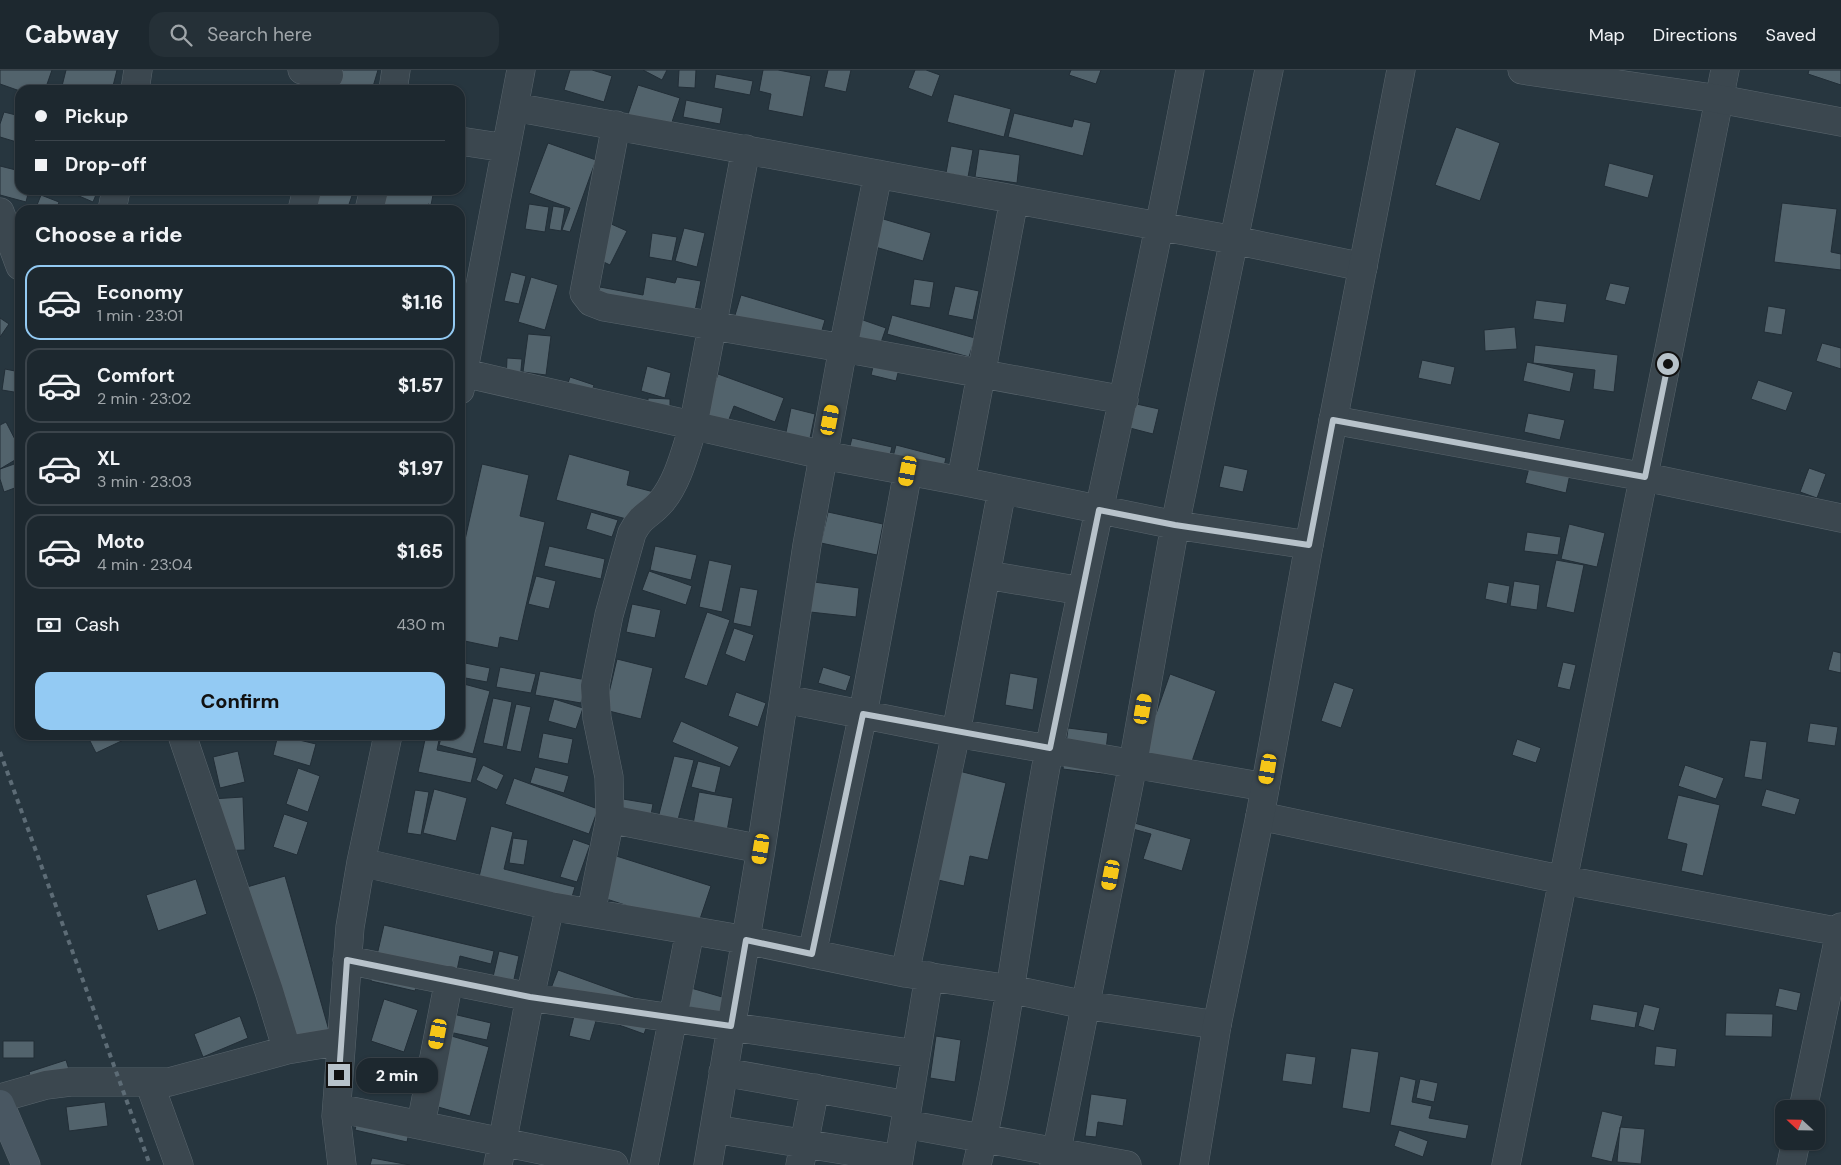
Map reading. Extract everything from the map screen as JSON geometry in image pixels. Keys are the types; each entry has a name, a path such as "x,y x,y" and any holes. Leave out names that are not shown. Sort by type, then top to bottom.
{"main road":[{"path":"0,1104 26,1165"}],"street":[{"path":"136,85 138,70"},
{"path":"302,70 329,78"},
{"path":"394,85 396,70"},
{"path":"465,345 468,308 506,148 521,70"},
{"path":"977,1165 984,1137 1010,989 1050,748 1099,510 1161,227 1190,70"},
{"path":"1055,1158 1133,764 1175,525 1268,70"},
{"path":"1194,1165 1217,1025 1260,816 1309,545 1401,70"},
{"path":"1522,70 1720,99 1841,122"},
{"path":"1506,1165 1725,70"},
{"path":"514,106 1234,240 1363,267"},
{"path":"616,126 584,293 591,302 604,307 843,348 1124,400"},
{"path":"465,142 506,148"},
{"path":"591,913 610,819 609,777 595,702 595,686 609,615 632,532 637,522 660,504 668,493 681,463 692,427 713,327 746,149"},
{"path":"708,1165 761,849 823,456 878,174"},
{"path":"961,481 1014,200"},
{"path":"0,212 15,252"},
{"path":"465,383 692,427 823,456 961,481 1175,525 1309,545"},
{"path":"1333,420 1645,477 1841,518"},
{"path":"812,954 863,714 908,471"},
{"path":"714,1129 802,1155 898,1162 916,1054 917,974 956,732 1002,490"},
{"path":"987,575 1082,591"},
{"path":"785,699 956,732 1265,787"},
{"path":"184,740 266,982 286,1050"},
{"path":"342,1165 339,1151 337,1108 347,960 361,862 387,740"},
{"path":"1260,816 1564,880 1841,930 1805,1100"},
{"path":"610,819 761,849"},
{"path":"361,862 550,906 746,940 917,974 1010,989 1085,1005 1217,1025"},
{"path":"500,1154 530,997 550,906"},
{"path":"644,1165 690,930"},
{"path":"347,960 530,997 916,1054"},
{"path":"421,1124 449,980"},
{"path":"0,1098 46,1085 70,1082 178,1080 286,1050 341,1041"},
{"path":"723,1072 814,1088 1055,1158 1126,1165"},
{"path":"149,1082 179,1165"},
{"path":"802,1155 814,1088"},
{"path":"337,1108 421,1124 500,1154 614,1165"},
{"path":"1791,1165 1794,1150"}],"building":[{"path":"0,70 52,70 47,85 15,85 15,89 0,84"},
{"path":"66,70 117,70 113,85 62,85"},
{"path":"331,70 378,70 374,85 326,85"},
{"path":"570,70 592,70 612,76 604,102 564,90"},
{"path":"643,70 667,70 662,80"},
{"path":"679,70 696,70 695,88 678,87"},
{"path":"763,70 778,70 811,76 803,117 768,110 771,94 759,91"},
{"path":"828,70 851,70 846,92 824,87"},
{"path":"915,70 926,70 940,75 932,97 908,88"},
{"path":"1071,70 1101,70 1096,84 1069,75"},
{"path":"1809,70 1841,70 1841,85 1808,74"},
{"path":"716,74 753,81 750,95 714,88"},
{"path":"638,85 680,98 663,149 621,135"},
{"path":"954,94 1011,109 1004,137 947,122"},
{"path":"686,100 723,108 720,124 683,117"},
{"path":"4,112 15,115 15,142 0,137 0,124"},
{"path":"1014,113 1072,127 1074,119 1091,123 1083,156 1008,137"},
{"path":"1456,127 1500,143 1480,201 1435,185"},
{"path":"548,143 596,160 570,232 562,230 570,208 529,193"},
{"path":"951,146 973,150 968,177 946,173"},
{"path":"979,149 1020,155 1017,183 975,177"},
{"path":"1609,163 1654,175 1648,198 1604,186"},
{"path":"0,166 15,170 15,195 28,195 26,202 0,195"},
{"path":"41,195 59,202 58,205 37,205"},
{"path":"77,195 96,195 93,202"},
{"path":"318,195 352,195 349,205 315,205"},
{"path":"377,195 433,195 431,205 375,205"},
{"path":"1782,203 1837,209 1831,252 1841,254 1841,270 1774,262"},
{"path":"529,204 549,207 545,232 525,229"},
{"path":"553,206 565,208 561,231 549,229"},
{"path":"873,216 931,233 923,261 865,244"},
{"path":"609,223 627,231 610,265 593,257"},
{"path":"684,228 705,233 697,267 675,261"},
{"path":"652,233 677,237 672,261 649,257"},
{"path":"511,272 526,276 519,304 504,301"},
{"path":"531,277 558,285 545,330 518,322"},
{"path":"646,277 675,283 677,277 701,281 692,326 597,299 600,287 643,295"},
{"path":"914,279 934,282 930,308 910,305"},
{"path":"1610,283 1630,287 1625,305 1605,300"},
{"path":"955,286 979,291 973,320 948,315"},
{"path":"741,295 825,320 817,347 733,322"},
{"path":"1536,300 1567,304 1564,323 1533,319"},
{"path":"1768,306 1786,309 1782,335 1764,332"},
{"path":"892,315 975,338 969,357 887,334"},
{"path":"0,318 9,324 0,337"},
{"path":"860,319 886,328 876,357 850,348"},
{"path":"1515,327 1517,349 1485,351 1484,330"},
{"path":"528,334 551,336 546,375 523,372"},
{"path":"1822,343 1841,348 1841,369 1816,361"},
{"path":"1535,345 1618,355 1614,392 1593,389 1595,370 1533,363"},
{"path":"507,358 522,359 520,381 506,381"},
{"path":"875,359 900,365 896,381 871,375"},
{"path":"1422,360 1455,367 1451,385 1418,378"},
{"path":"1527,362 1574,373 1570,392 1523,381"},
{"path":"647,366 671,373 665,398 641,391"},
{"path":"5,369 15,371 15,392 2,390"},
{"path":"718,374 784,398 775,422 734,406 723,435 700,427"},
{"path":"570,377 594,385 588,403 564,395"},
{"path":"1758,380 1793,392 1786,411 1751,399"},
{"path":"648,398 670,399 670,415 648,414"},
{"path":"1132,403 1159,409 1153,434 1126,427"},
{"path":"791,408 815,414 809,443 785,437"},
{"path":"1528,413 1565,420 1560,440 1524,432"},
{"path":"6,422 15,439 15,460 0,469 0,425"},
{"path":"852,438 892,447 887,467 847,458"},
{"path":"896,445 946,458 941,478 891,465"},
{"path":"569,454 630,471 627,485 654,492 645,524 556,500"},
{"path":"15,464 15,488 4,492 0,479 0,469"},
{"path":"482,464 529,475 520,516 545,522 518,641 500,637 498,648 465,641 465,540"},
{"path":"1530,464 1570,474 1566,493 1525,483"},
{"path":"1224,465 1248,470 1243,492 1219,487"},
{"path":"1809,468 1826,474 1817,498 1800,492"},
{"path":"591,512 618,520 612,537 586,529"},
{"path":"828,512 883,524 877,555 821,543"},
{"path":"1569,524 1605,533 1597,567 1561,559"},
{"path":"1527,532 1561,537 1558,555 1524,551"},
{"path":"549,546 605,559 601,579 544,566"},
{"path":"655,546 697,555 691,580 650,570"},
{"path":"709,560 732,565 722,612 699,607"},
{"path":"1556,560 1584,565 1574,613 1546,607"},
{"path":"649,571 692,586 686,605 642,590"},
{"path":"536,576 556,581 549,609 528,604"},
{"path":"1514,581 1540,585 1537,610 1510,606"},
{"path":"814,582 859,588 856,617 810,612"},
{"path":"1488,582 1510,586 1507,604 1485,599"},
{"path":"740,587 758,590 751,627 733,623"},
{"path":"632,604 661,610 655,638 626,632"},
{"path":"707,612 730,620 707,686 684,678"},
{"path":"734,628 754,635 745,662 725,654"},
{"path":"1833,651 1841,653 1841,673 1828,670"},
{"path":"617,659 653,668 641,719 605,710"},
{"path":"1563,662 1576,665 1570,690 1557,687"},
{"path":"465,663 490,668 487,682 465,678"},
{"path":"500,667 536,674 531,693 496,687"},
{"path":"823,667 851,676 846,691 818,683"},
{"path":"540,671 586,680 581,703 535,695"},
{"path":"1010,673 1038,678 1033,710 1005,705"},
{"path":"1170,674 1216,691 1185,782 1138,765"},
{"path":"1334,682 1354,689 1341,728 1321,721"},
{"path":"465,684 490,691 473,754 439,745 440,740 465,740"},
{"path":"736,692 766,703 758,727 728,716"},
{"path":"493,698 512,702 503,747 483,743"},
{"path":"554,699 583,708 576,729 548,721"},
{"path":"516,704 531,707 521,752 506,749"},
{"path":"681,721 739,747 730,767 672,742"},
{"path":"1810,723 1838,727 1835,746 1807,742"},
{"path":"1068,728 1108,733 1103,774 1063,769"},
{"path":"543,733 573,739 568,764 538,758"},
{"path":"1517,739 1541,748 1536,763 1512,755"},
{"path":"90,740 123,740 96,753"},
{"path":"277,740 299,740 316,744 310,766 273,755"},
{"path":"425,740 439,740 437,750 477,758 471,783 418,772"},
{"path":"1750,740 1767,742 1762,780 1744,777"},
{"path":"238,751 245,782 220,788 213,757"},
{"path":"674,756 694,760 676,827 657,822"},
{"path":"698,761 721,767 715,793 691,787"},
{"path":"483,765 504,775 497,790 476,780"},
{"path":"1685,765 1724,778 1716,799 1678,786"},
{"path":"535,767 569,776 564,793 530,783"},
{"path":"298,768 320,776 308,812 286,804"},
{"path":"959,771 1006,783 988,860 970,856 964,886 934,879"},
{"path":"514,778 598,809 589,834 505,804"},
{"path":"434,789 467,798 456,841 423,833"},
{"path":"1766,789 1800,799 1795,815 1761,806"},
{"path":"415,790 429,792 421,835 407,833"},
{"path":"699,792 733,798 725,842 691,835"},
{"path":"1678,795 1720,805 1703,876 1681,871 1687,844 1667,839"},
{"path":"243,797 245,850 214,851 211,799"},
{"path":"623,799 653,804 651,815 620,810"},
{"path":"284,814 308,822 297,855 273,847"},
{"path":"1131,822 1191,839 1182,871 1143,859 1151,834 1129,828"},
{"path":"491,826 513,832 504,869 575,887 571,900 479,877"},
{"path":"513,838 528,840 524,865 509,863"},
{"path":"573,839 590,845 577,882 560,877"},
{"path":"610,854 711,886 697,928 597,896"},
{"path":"285,876 334,1048 294,1059 240,889"},
{"path":"196,879 207,914 158,931 146,895"},
{"path":"384,925 494,951 491,964 460,956 456,975 417,983 415,991 371,981"},
{"path":"499,951 519,956 508,1007 487,1003"},
{"path":"558,970 655,1005 644,1034 547,999"},
{"path":"691,988 729,999 721,1026 683,1015"},
{"path":"1779,988 1801,993 1797,1011 1775,1006"},
{"path":"384,999 418,1010 404,1052 371,1041"},
{"path":"1593,1004 1638,1012 1635,1028 1590,1020"},
{"path":"1644,1004 1660,1008 1654,1031 1638,1026"},
{"path":"1726,1013 1773,1014 1772,1037 1725,1036"},
{"path":"453,1014 491,1023 487,1040 449,1032"},
{"path":"240,1016 248,1038 203,1057 194,1034"},
{"path":"574,1016 596,1021 590,1041 569,1036"},
{"path":"448,1035 489,1047 470,1116 431,1105"},
{"path":"936,1036 961,1040 955,1082 930,1078"},
{"path":"3,1041 34,1041 34,1058 3,1058"},
{"path":"1656,1046 1677,1049 1675,1067 1654,1065"},
{"path":"1351,1048 1379,1052 1370,1113 1342,1108"},
{"path":"1286,1053 1316,1057 1312,1085 1282,1081"},
{"path":"66,1060 71,1076 34,1088 29,1072"},
{"path":"1400,1076 1416,1080 1412,1102 1432,1106 1429,1118 1469,1125 1466,1139 1390,1125"},
{"path":"1420,1079 1438,1083 1434,1102 1416,1098"},
{"path":"1091,1094 1127,1099 1123,1126 1098,1122 1096,1137 1085,1136"},
{"path":"105,1102 108,1126 69,1131 66,1107"},
{"path":"361,1105 412,1117 407,1142 355,1130"},
{"path":"1602,1111 1623,1116 1612,1162 1591,1157"},
{"path":"1620,1127 1645,1129 1641,1164 1617,1162"},
{"path":"1399,1130 1428,1141 1423,1157 1394,1146"},
{"path":"372,1158 410,1165 370,1165"}],"railway":[{"path":"0,752 150,1165"}],"route":[{"path":"339,1075 347,960 530,997 731,1026 746,940 812,954 863,714 1050,748 1099,510 1175,525 1309,545 1333,420 1645,477 1668,364"}]}
